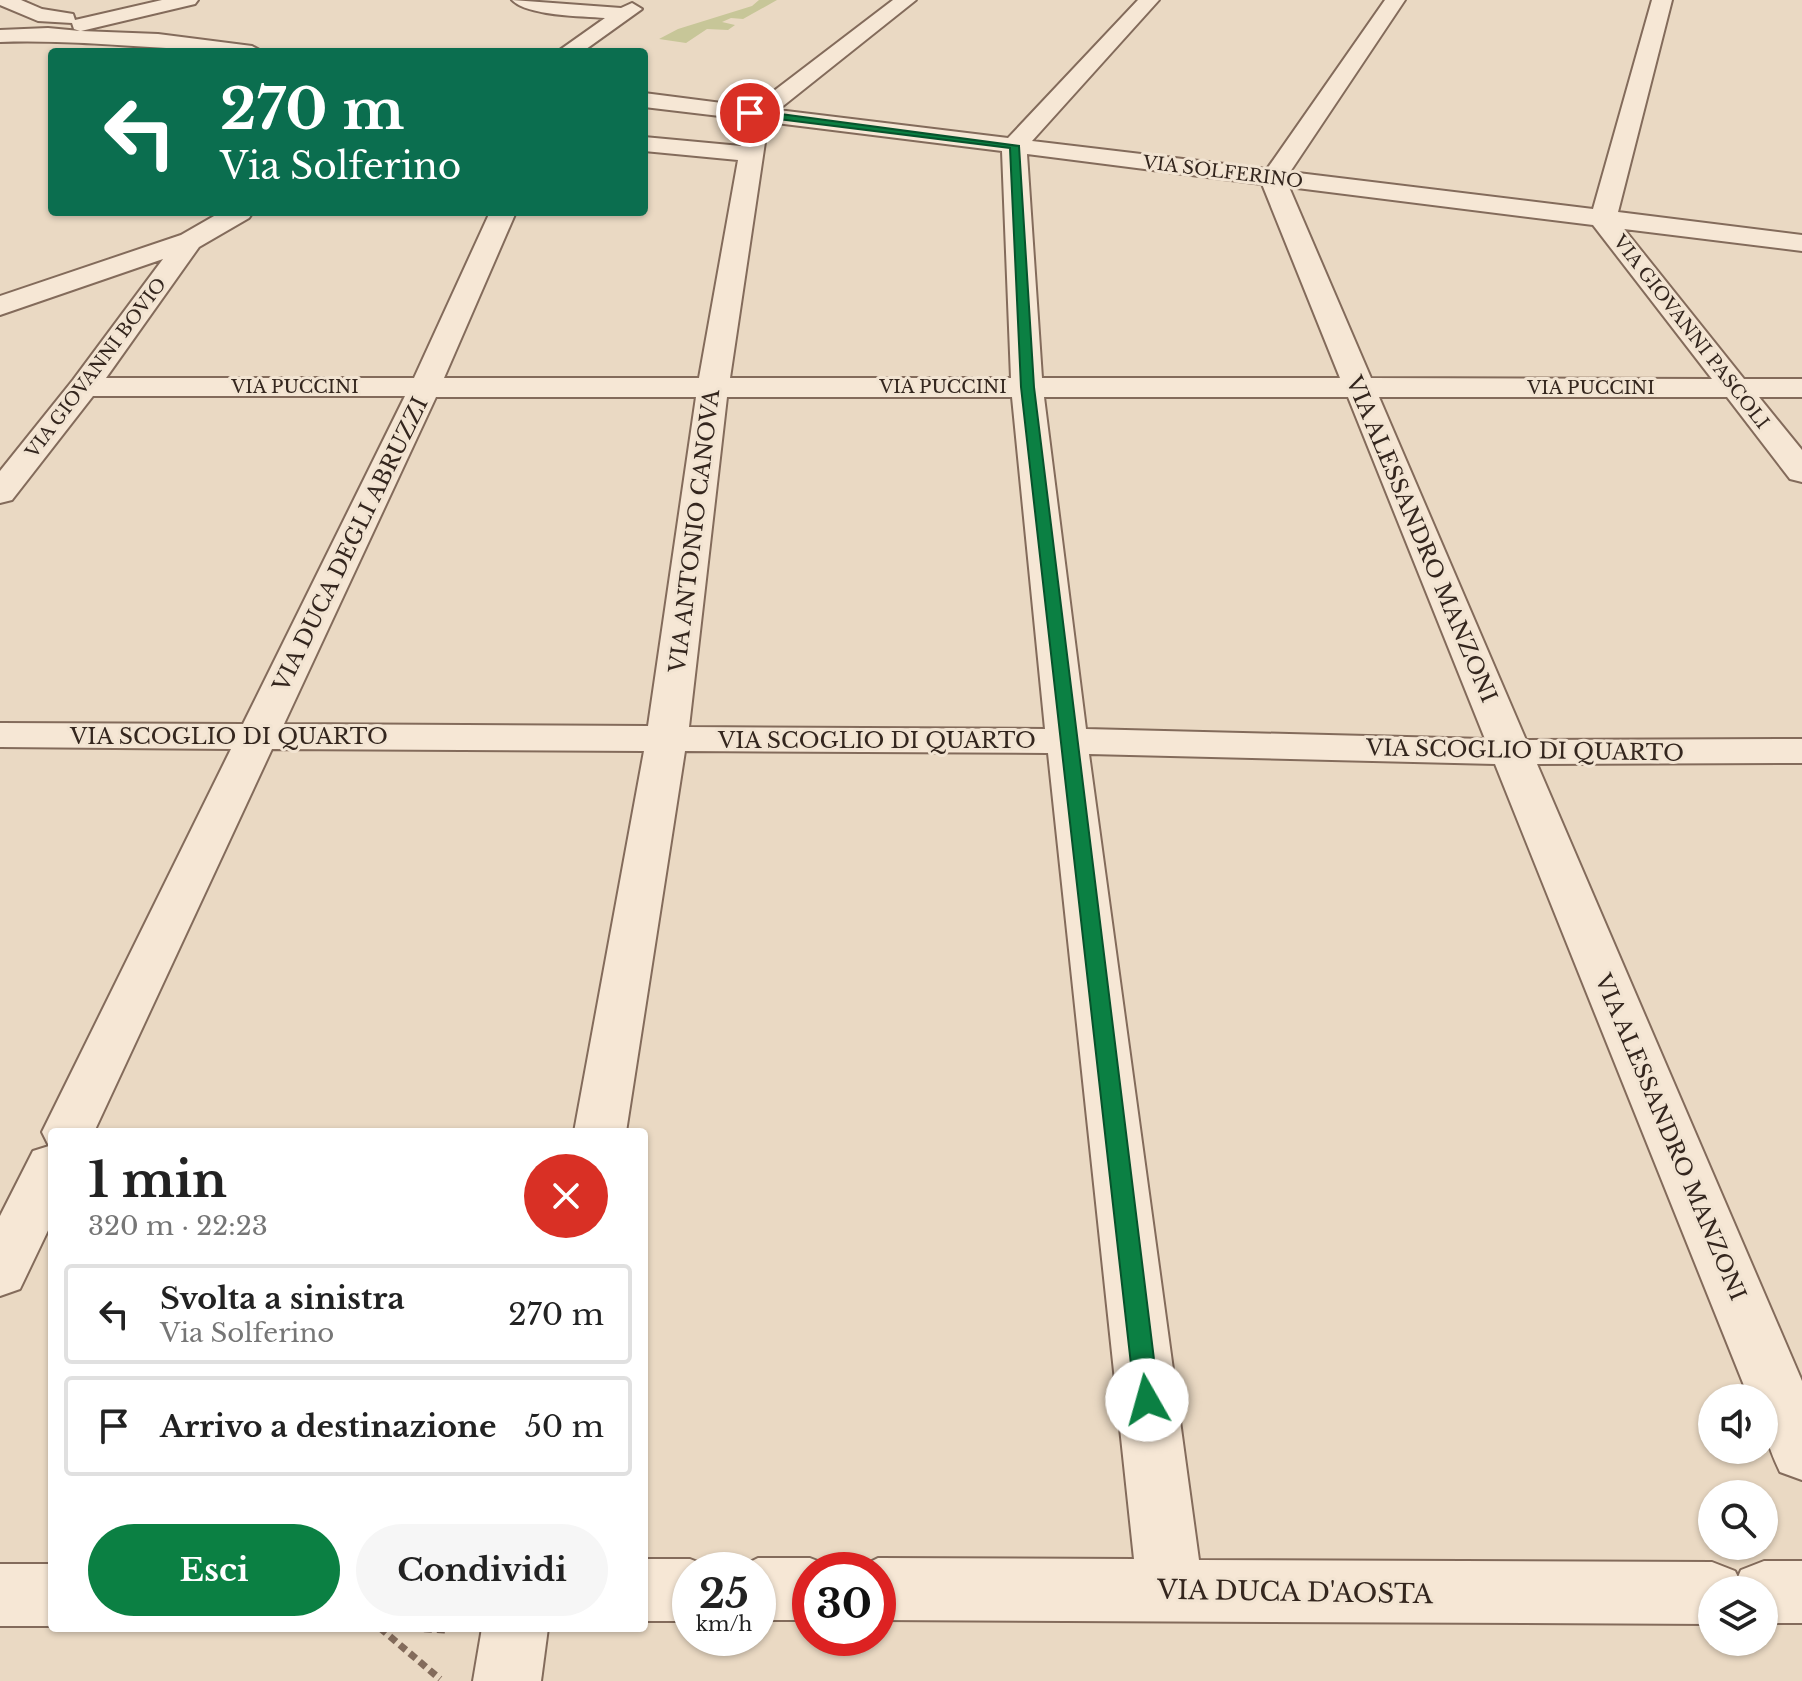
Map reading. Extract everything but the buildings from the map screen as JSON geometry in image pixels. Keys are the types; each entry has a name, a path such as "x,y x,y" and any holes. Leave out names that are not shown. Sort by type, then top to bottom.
{"street":[{"path":"1,29 70,23 188,0"},
{"path":"522,0 543,6 624,14"},
{"path":"574,48 647,0"},
{"path":"758,114 906,0"},
{"path":"1149,0 1014,146 1027,387 1170,1588"},
{"path":"1273,179 1395,0"},
{"name":"VIA GIOVANNI PASCOLI","path":"1662,0 1603,220 1802,472"},
{"path":"3,1 70,23 221,48"},
{"path":"48,34 70,23"},
{"path":"1,29 117,41 158,40"},
{"path":"0,48 37,55"},
{"name":"VIA SOLFERINO","path":"648,100 1802,243"},
{"name":"VIA ANTONIO CANOVA","path":"601,1128 667,738 713,387 758,114"},
{"path":"648,144 752,154"},
{"name":"VIA ALESSANDRO MANZONI","path":"1273,179 1802,1453"},
{"path":"0,306 190,241 233,216"},
{"name":"VIA DUCA DEGLI ABRUZZI","path":"70,1128 425,387 501,216"},
{"name":"VIA GIOVANNI BOVIO","path":"0,493 84,387 190,241"},
{"name":"VIA PUCCINI","path":"84,387 1802,388"},
{"name":"VIA SCOGLIO DI QUARTO","path":"0,735 1067,741 1511,752 1802,751"},
{"path":"0,1273 48,1173"},
{"name":"VIA DUCA D'AOSTA","path":"896,1589 1170,1588 1481,1595 1698,1593"},
{"path":"648,1590 672,1590"},
{"path":"1778,1592 1802,1592"},
{"path":"0,1595 48,1595"},
{"path":"485,1632 507,1681"}],"path":[{"path":"385,1632 442,1681"}],"green space":[{"path":"759,0 777,0 743,19 731,18 722,22 735,25 728,30 707,29 686,43 659,39 678,29 752,6"}],"route":[{"path":"750,113 1014,146 1027,387 1147,1400"}]}
